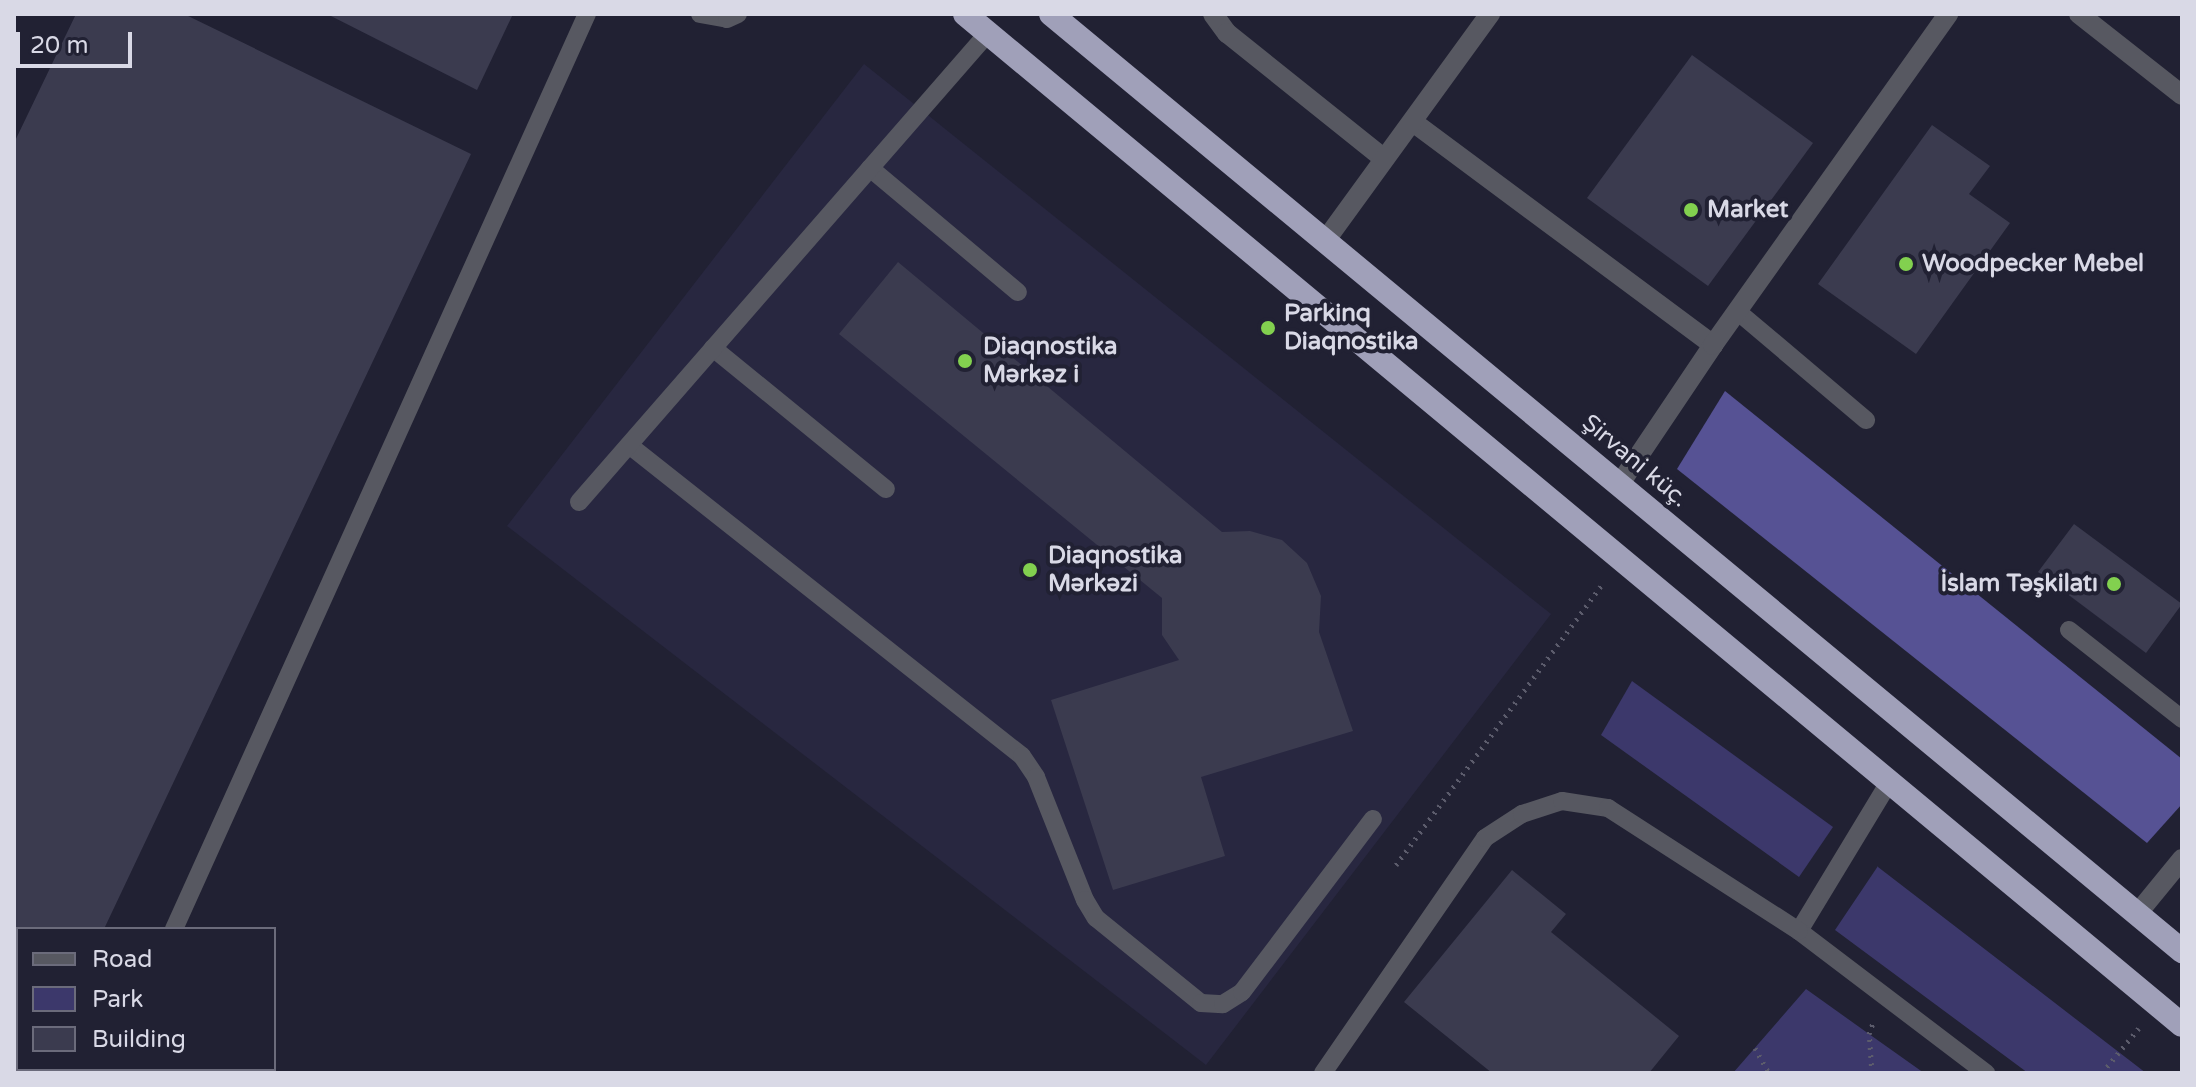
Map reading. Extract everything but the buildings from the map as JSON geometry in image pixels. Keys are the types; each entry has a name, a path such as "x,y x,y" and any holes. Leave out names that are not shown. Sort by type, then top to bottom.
{"highway":[{"path":"965,14 1888,784 2182,1025"},
{"name":"Şirvani küç.","path":"1051,14 2182,951"}],"street":[{"path":"1213,14 1227,33 1384,159"},
{"path":"1325,241 1490,14"},
{"path":"1619,485 1713,345 1948,14"},
{"path":"2083,15 2182,95"},
{"path":"1413,122 1713,345"},
{"path":"2137,914 2182,859"}],"lane":[{"path":"175,927 587,14"},
{"path":"700,14 727,19 738,14"},
{"path":"579,502 988,33"},
{"path":"870,168 1018,292"},
{"path":"1737,311 1866,420"},
{"path":"713,348 886,489"},
{"path":"629,445 1022,756 1036,777 1085,900 1096,918 1201,1003 1223,1004 1242,992 1373,819"},
{"path":"2069,630 2182,719"},
{"path":"1799,931 1888,784"},
{"path":"1323,1073 1485,838 1522,814 1562,801 1608,808 1799,931 1986,1073"}],"path":[{"path":"1396,865 1621,560"},
{"path":"1872,1073 1869,1034 1883,995"},
{"path":"2102,1073 2158,1005"},
{"path":"1755,1048 1769,1073"}],"shaded area":[{"name":"Diaqnostika Mərkəzi","path":"864,64 1551,614 1206,1065 507,526"},
{"path":"1725,391 2182,759 2182,804 2147,843 1677,469"}],"green space":[{"path":"1632,681 1833,827 1799,877 1601,735"},
{"path":"1878,866 2146,1073 2028,1073 1835,930"},
{"path":"1806,989 1869,1034 1924,1073 1733,1073"}],"place":[{"name":"Market","path":"1691,210"},
{"name":"Woodpecker Mebel","path":"1906,264"},
{"name":"Parkinq Diaqnostika","path":"1268,328"},
{"name":"Diaqnostika Mərkəz i","path":"965,361"},
{"name":"Diaqnostika Mərkəzi","path":"1030,570"},
{"name":"İslam Təşkilatı","path":"2114,584"}]}
